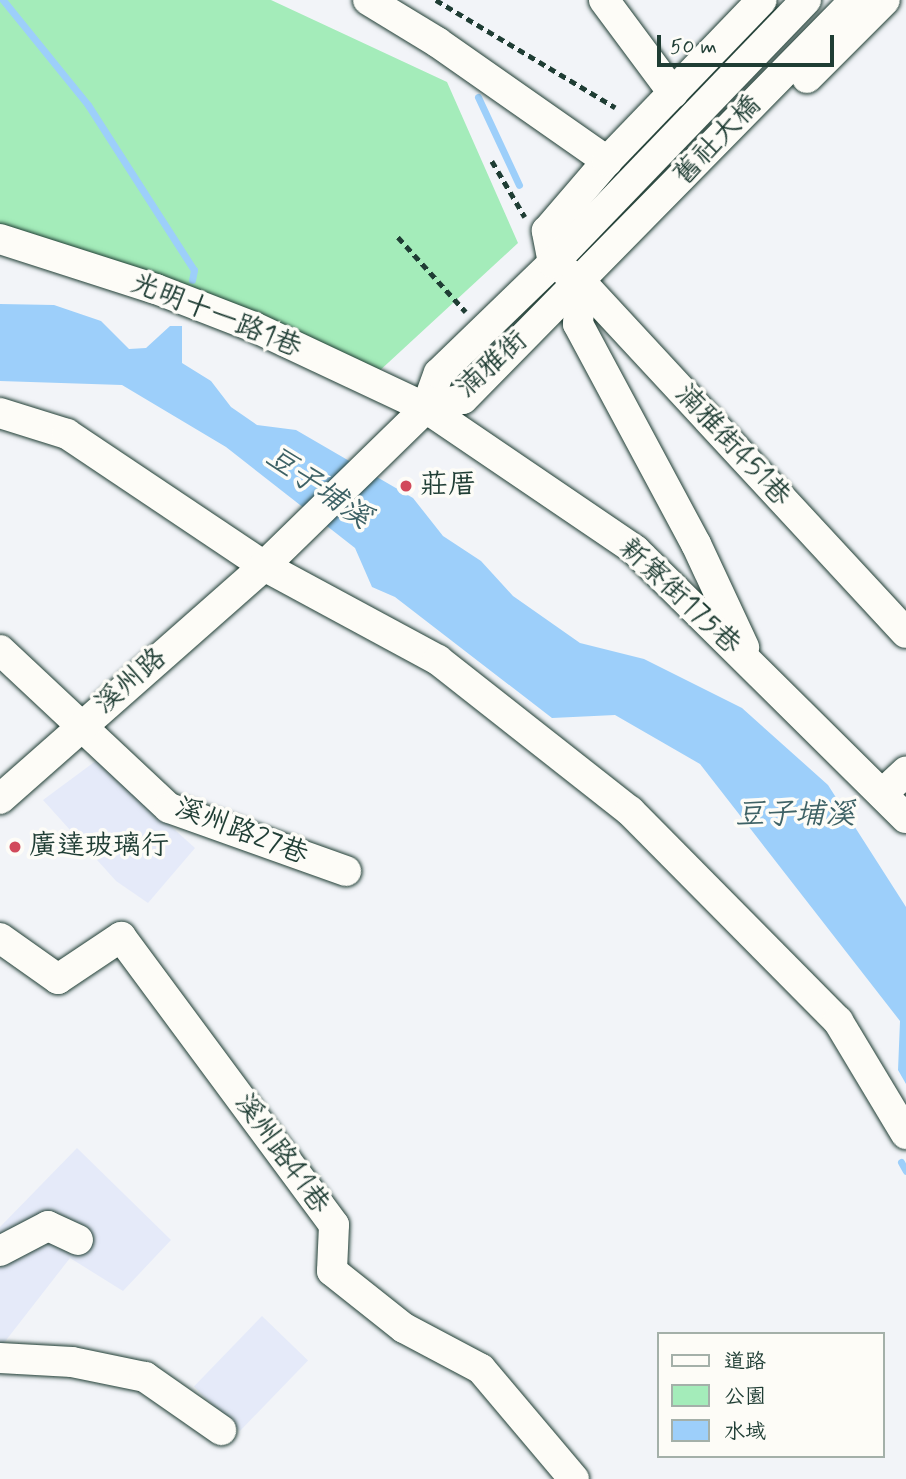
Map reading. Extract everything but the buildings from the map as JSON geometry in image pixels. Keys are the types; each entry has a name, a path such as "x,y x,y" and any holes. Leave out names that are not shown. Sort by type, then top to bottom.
{"street":[{"path":"368,0 438,42 607,161"},
{"path":"604,0 673,93"},
{"path":"553,263 547,231 607,161 762,0"},
{"name":"舊社大橋","path":"553,263 806,0"},
{"name":"舊社大橋","path":"581,282 855,0"},
{"path":"754,667 696,544 578,324 581,282 605,283 884,0"},
{"name":"光明十一路1巷","path":"0,239 156,289 254,327 426,408"},
{"name":"湳雅街451巷","path":"553,263 581,282 906,633"},
{"name":"湳雅街","path":"426,408 439,373 553,263"},
{"name":"湳雅街","path":"426,408 463,399 581,282"},
{"name":"溪州路","path":"0,799 264,566 426,408"},
{"name":"新寮街175巷","path":"426,408 635,550 906,818"},
{"path":"0,413 67,434 264,566 438,660 630,811 838,1021 906,1134"},
{"name":"溪州路27巷","path":"0,650 83,723 169,808 346,871"},
{"path":"882,794 906,772"},
{"name":"溪州路41巷","path":"0,939 58,979 121,937 334,1225 332,1271 404,1328 481,1368 575,1479"},
{"path":"0,1251 48,1226 78,1240"},
{"path":"0,1358 72,1362 145,1377 221,1430"}],"path":[{"path":"436,0 615,107"},
{"path":"492,161 553,263"},
{"path":"398,237 484,330"}],"shaded area":[{"path":"97,760 195,848 148,903 116,881 43,800"},
{"path":"77,1148 171,1240 123,1291 70,1258 0,1348 0,1227"},
{"path":"262,1316 308,1360 240,1431 194,1386"}],"green space":[{"path":"0,0 271,0 447,82 518,243 376,374 212,295 0,224"}],"water":[{"name":"豆子埔溪","path":"0,304 54,305 101,321 129,349 146,348 170,326 182,326 182,363 211,381 231,407 257,425 296,430 413,498 443,536 481,561 513,596 580,643 644,659 742,708 828,785 906,907 906,1084 898,1070 900,1021 700,764 615,715 552,718 395,597 372,587 355,548 226,447 122,385 0,381"}],"waterway":[{"path":"3,0 88,105 194,270 192,280"},
{"path":"478,97 519,185"},
{"path":"901,1162 906,1171"}],"place":[{"name":"莊厝","path":"406,486"},
{"name":"廣達玻璃行","path":"15,847"}]}
